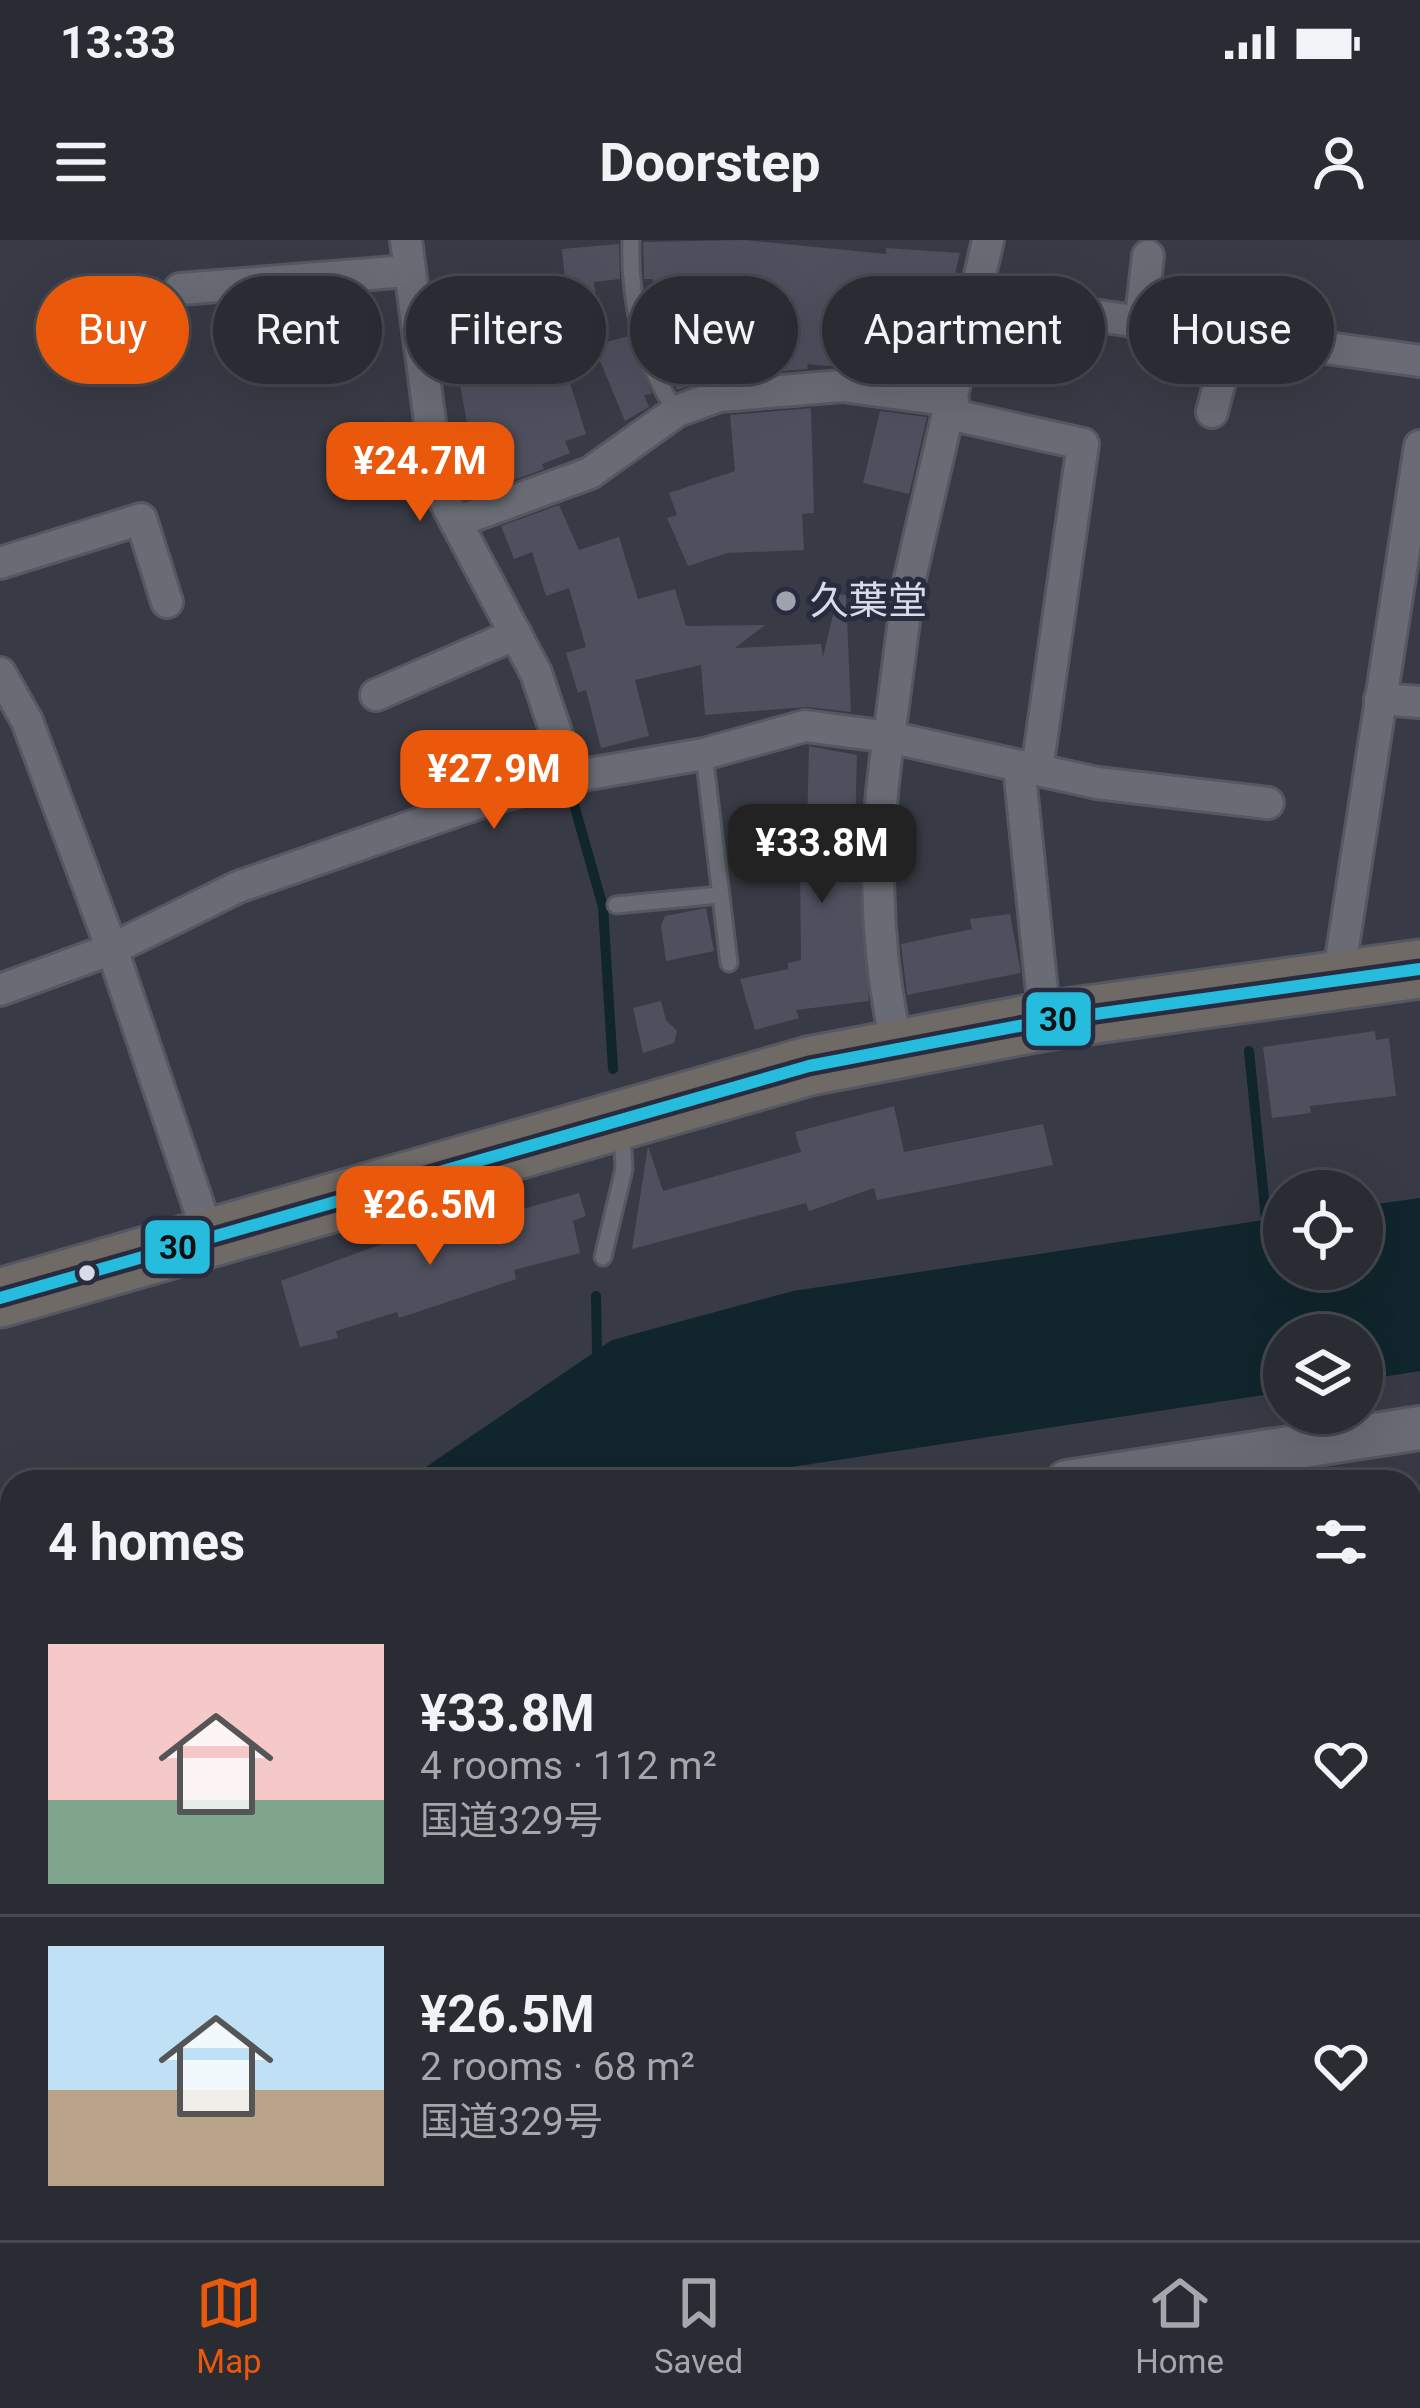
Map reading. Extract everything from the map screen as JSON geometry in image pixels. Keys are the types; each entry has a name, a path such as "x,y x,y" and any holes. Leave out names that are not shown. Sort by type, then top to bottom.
{"highway":[{"path":"0,1298 621,1116 897,1046 1420,969"}],"street":[{"path":"406,240 439,490 555,718 571,777"},
{"path":"981,276 988,240"},
{"path":"1146,276 1148,256"},
{"path":"189,288 408,272"},
{"path":"1334,349 1420,361"},
{"path":"897,1046 886,1001 876,818 909,582 957,384"},
{"path":"1212,412 1219,384"},
{"path":"456,522 590,473 677,412 719,396 842,386 951,407 1084,444 1028,768 1046,1022"},
{"path":"1338,979 1420,446"},
{"path":"0,563 141,519 167,602"},
{"path":"376,695 516,634"},
{"path":"0,673 27,721 112,949 209,1237"},
{"path":"1380,699 1420,702"},
{"path":"0,990 112,949 238,887 493,798 571,777 704,754 806,726 889,737 1097,784 1268,803"},
{"path":"1224,1470 1420,1427"}],"lane":[{"path":"631,240 635,302 646,347 677,412"},
{"path":"704,754 729,962"},
{"path":"616,904 718,895"},
{"path":"603,1257 624,1169 621,1116"}],"water":[{"path":"1420,1198 1420,1371 1383,1377 1383,1314 1263,1314 1263,1395 772,1470 422,1470 612,1340 793,1291 1263,1220 1263,1290 1383,1290 1383,1203"}],"building":[{"path":"744,240 886,254 886,248 960,253 955,276 822,276 822,365 807,364 808,369 798,370 798,276 644,276 643,242"},
{"path":"619,244 620,279 565,276 562,249"},
{"path":"629,336 630,384 648,384 652,394 644,395 649,407 625,421 606,375 606,342"},
{"path":"570,384 586,434 565,441 570,453 542,464 544,469 465,498 460,476 470,473 465,458 473,455 460,385"},
{"path":"811,408 814,513 802,514 804,550 727,553 688,566 667,518 677,515 669,493 735,471 730,415"},
{"path":"880,411 927,417 909,494 863,483"},
{"path":"559,505 579,550 619,537 638,599 675,589 686,626 765,625 735,648 821,644 823,657 838,594 846,595 851,712 807,707 705,715 701,665 635,680 649,736 601,748 586,690 578,693 566,653 586,647 569,588 546,596 532,552 514,559 501,526"},
{"path":"809,746 857,755 854,869 859,869 869,1001 796,1010 799,1018 755,1030 740,979 788,969 788,963 801,960 800,870 806,870"},
{"path":"706,908 714,951 666,961 661,926 665,916"},
{"path":"1010,914 1021,973 907,995 901,944 972,929 970,919"},
{"path":"661,1001 666,1020 677,1031 674,1043 643,1053 633,1008"},
{"path":"1375,1031 1376,1040 1389,1038 1396,1096 1310,1106 1311,1113 1272,1118 1263,1047"},
{"path":"894,1106 904,1152 1043,1124 1053,1165 877,1200 874,1188 809,1211 806,1203 632,1249 648,1146 663,1191 801,1152 795,1132"},
{"path":"579,1193 586,1216 573,1221 580,1253 514,1270 516,1279 399,1318 397,1312 336,1331 338,1338 300,1347 281,1281 425,1228 496,1209 498,1216"}],"waterway":[{"path":"573,801 603,907 613,1069"},
{"path":"1249,1051 1263,1189"},
{"path":"596,1296 597,1352"}],"transit line":[{"name":"30","path":"0,1298 809,1066 1045,1021 1420,969"}],"place":[{"name":"久葉堂","path":"786,601"}]}
